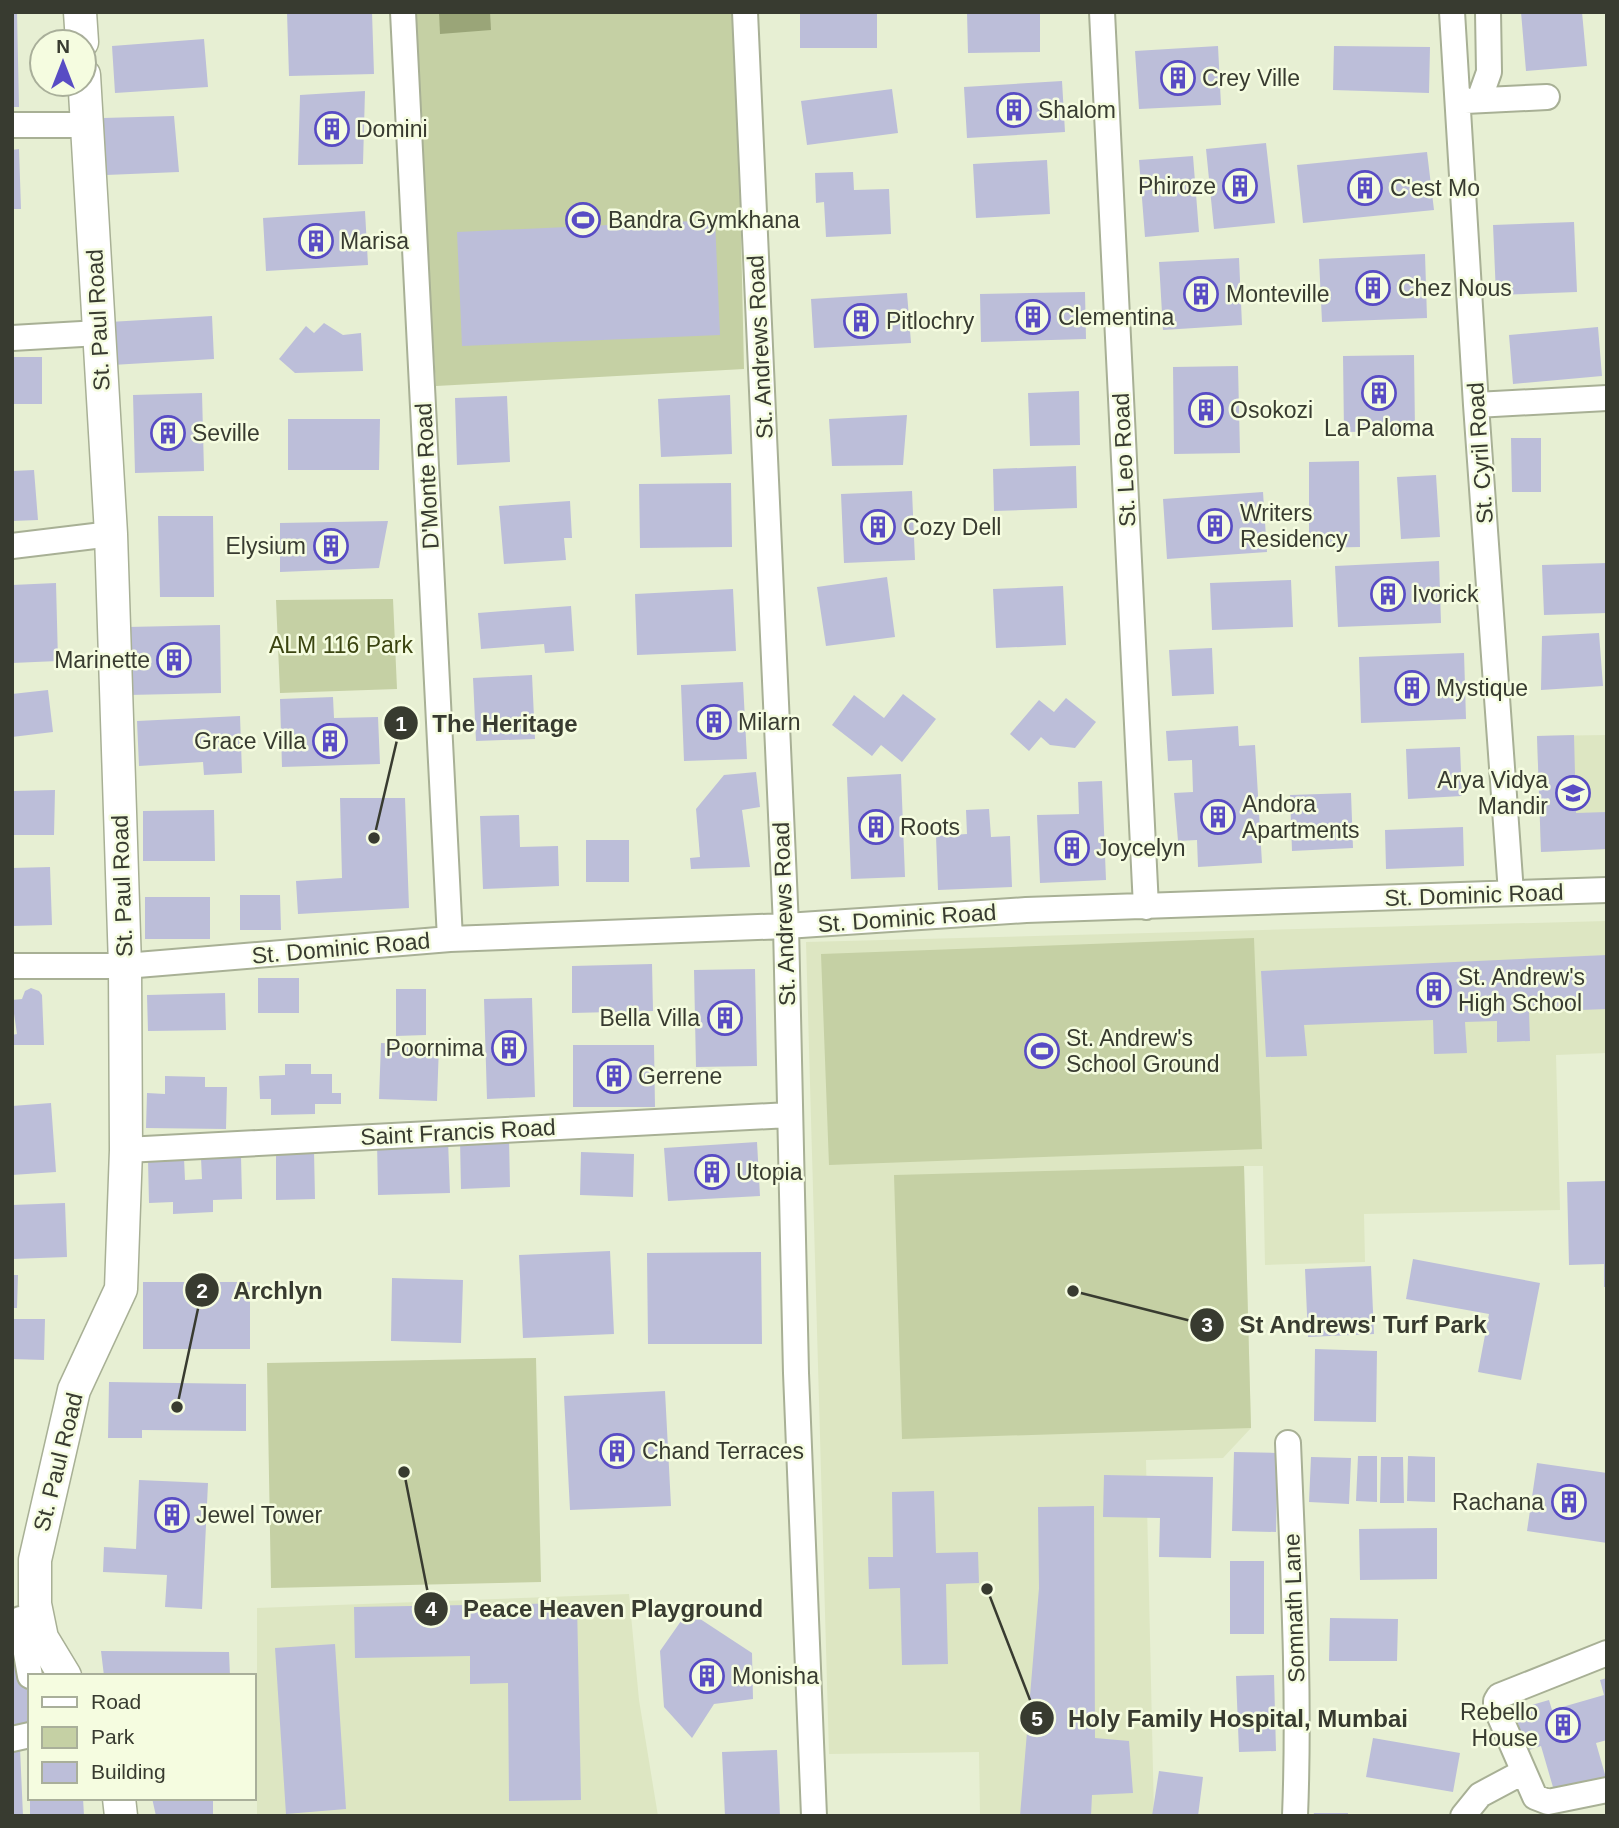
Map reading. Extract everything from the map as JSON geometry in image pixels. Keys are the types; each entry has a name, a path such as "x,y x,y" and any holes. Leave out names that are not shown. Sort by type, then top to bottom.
{"street":[{"name":"D'Monte Road","path":"403,12 450,939"},
{"name":"St. Andrews Road","path":"745,12 786,926 804,1601 814,1816"},
{"name":"St. Leo Road","path":"1102,12 1146,907"},
{"name":"St. Cyril Road","path":"1452,12 1468,101 1476,405 1511,893"},
{"path":"1468,101 1489,72 1488,12"},
{"path":"1468,101 1547,97"},
{"name":"St. Paul Road","path":"63,1674 25,1635 35,1604 35,1560 74,1390 121,1289 126,1150 125,965 111,534 86,98"},
{"path":"12,125 88,125"},
{"path":"12,338 99,333"},
{"path":"1476,405 1607,398"},
{"path":"12,546 111,534"},
{"name":"St. Dominic Road","path":"12,965 125,965 450,939 786,926 1026,910 1607,890"},
{"name":"Saint Francis Road","path":"126,1150 789,1115"},
{"name":"Somnath Lane","path":"1288,1443 1298,1738 1294,1816"},
{"path":"25,1635 30,1674"},
{"path":"1607,1654 1499,1696 1496,1701 1496,1708 1535,1797 1543,1801 1554,1801 1607,1790"},
{"path":"1463,1816 1480,1796 1522,1772"}],"shaded area":[{"path":"439,12 490,12 491,30 440,34"},
{"name":"Arya Vidya Mandir","path":"1607,735 1607,849 1541,852 1537,736"},
{"path":"1607,921 1607,1053 1556,1055 1560,1210 1364,1214 1365,1262 1265,1265 1263,1166 1244,1166 1251,1428 1223,1458 1146,1460 1154,1816 980,1816 979,1752 829,1754 806,942"},
{"path":"629,1594 639,1700 658,1816 257,1816 257,1608"}],"green space":[{"name":"Bandra Gymkhana","path":"411,12 736,12 744,369 436,386"},
{"name":"ALM 116 Park","path":"393,599 397,689 280,693 276,600"},
{"name":"St. Andrew's School Ground","path":"1254,938 1262,1149 829,1165 821,954"},
{"path":"1244,1166 1251,1428 902,1439 894,1175"},
{"path":"536,1358 541,1582 271,1588 267,1363"}],"building":[{"path":"12,12 17,12 19,107 12,107"},
{"path":"287,12 372,12 374,74 289,76"},
{"path":"800,12 877,12 877,48 800,48"},
{"path":"967,12 1040,12 1040,52 968,53"},
{"path":"1521,12 1582,12 1587,66 1526,71"},
{"path":"204,39 208,87 115,93 112,46"},
{"name":"Crey Ville","path":"1218,46 1221,105 1139,109 1135,51"},
{"path":"1334,46 1430,47 1429,93 1333,90"},
{"name":"Shalom","path":"1062,81 1065,132 967,138 964,87"},
{"path":"892,89 898,133 807,145 801,101"},
{"name":"Domini","path":"365,91 363,164 298,165 300,95"},
{"path":"174,116 179,172 106,175 103,118"},
{"name":"Phiroze","path":"1266,143 1275,223 1214,229 1206,149"},
{"path":"19,149 21,209 12,209 12,150"},
{"name":"C'est Mo","path":"1427,152 1434,210 1303,223 1297,165"},
{"path":"1193,156 1199,232 1145,237 1139,160"},
{"path":"1047,160 1050,214 976,218 973,164"},
{"path":"853,172 854,190 889,189 891,234 826,237 824,202 816,203 815,173"},
{"name":"Marisa","path":"365,211 368,265 266,271 263,218"},
{"path":"715,220 720,335 462,346 457,232"},
{"path":"1574,222 1577,292 1496,295 1493,225"},
{"name":"Chez Nous","path":"1425,254 1427,318 1322,322 1319,259"},
{"name":"Monteville","path":"1239,258 1242,325 1163,330 1159,262"},
{"name":"Clementina","path":"1085,292 1086,339 981,342 980,294"},
{"name":"Pitlochry","path":"907,293 911,343 814,348 811,299"},
{"path":"212,316 214,359 112,365 109,322"},
{"path":"324,323 343,335 361,333 363,371 295,373 279,359 306,326 314,333"},
{"path":"1598,327 1602,376 1513,384 1509,335"},
{"name":"La Paloma","path":"1414,355 1415,431 1344,432 1343,356"},
{"path":"12,357 42,357 42,404 12,404"},
{"name":"Osokozi","path":"1238,366 1240,453 1174,454 1173,367"},
{"path":"1079,391 1080,445 1030,446 1028,393"},
{"name":"Seville","path":"202,393 204,471 135,473 133,395"},
{"path":"730,395 732,454 661,457 658,399"},
{"path":"507,396 510,462 457,465 455,398"},
{"path":"907,415 903,465 832,466 829,419"},
{"path":"288,419 380,419 379,470 288,470"},
{"path":"1511,438 1541,438 1541,492 1512,492"},
{"path":"1359,461 1360,547 1309,548 1309,462"},
{"path":"1076,466 1077,508 994,511 993,469"},
{"path":"34,470 38,520 12,521 12,471"},
{"path":"1436,475 1440,537 1401,539 1397,477"},
{"path":"731,483 732,547 640,548 639,484"},
{"name":"Cozy Dell","path":"912,491 915,560 844,563 841,494"},
{"name":"Writers Residency","path":"1263,492 1267,552 1167,559 1163,499"},
{"path":"570,501 572,538 564,538 566,560 504,564 499,506"},
{"path":"158,516 213,516 214,597 160,597"},
{"name":"Elysium","path":"388,521 379,568 280,572 280,523"},
{"name":"Ivorick","path":"1439,561 1441,623 1338,627 1335,566"},
{"path":"1607,563 1607,613 1544,615 1542,565"},
{"path":"887,577 895,637 826,646 817,587"},
{"path":"1291,580 1293,627 1212,630 1210,583"},
{"path":"56,583 58,661 12,663 12,585"},
{"path":"1063,586 1066,645 996,648 993,589"},
{"path":"733,589 736,651 637,655 635,594"},
{"path":"571,606 574,651 545,653 544,644 481,649 478,613"},
{"name":"Marinette","path":"220,625 221,693 128,695 127,627"},
{"path":"1599,633 1603,686 1541,690 1542,636"},
{"path":"1212,648 1214,694 1172,696 1169,650"},
{"name":"Mystique","path":"1464,653 1466,719 1361,723 1359,657"},
{"path":"532,675 535,739 476,741 473,678"},
{"name":"Milarn","path":"743,682 747,759 684,761 681,685"},
{"path":"48,690 53,732 12,737 12,694"},
{"path":"903,694 936,719 902,762 881,745 872,756 832,725 854,695 884,718"},
{"name":"Grace Villa","path":"333,697 334,718 378,717 380,764 282,767 280,699"},
{"path":"1066,698 1096,722 1075,748 1050,745 1041,737 1029,751 1010,734 1039,700 1054,712"},
{"path":"240,716 242,773 204,775 203,762 139,766 137,721"},
{"name":"Andora Apartments","path":"1238,726 1239,746 1255,745 1262,863 1198,867 1197,840 1178,841 1174,793 1193,792 1192,760 1168,761 1166,731"},
{"name":"Arya Vidya Mandir","path":"1574,735 1576,813 1607,812 1607,849 1541,852 1537,736"},
{"path":"1460,747 1462,796 1408,799 1406,749"},
{"path":"756,772 760,807 742,810 750,867 691,869 690,858 700,857 696,809 724,775"},
{"name":"Roots","path":"901,774 905,877 851,879 847,777"},
{"name":"Joycelyn","path":"1102,781 1106,880 1040,883 1037,815 1079,814 1078,782"},
{"path":"55,790 54,835 12,835 12,791"},
{"path":"1351,793 1353,848 1292,851 1290,795"},
{"path":"340,798 405,798 409,908 298,914 296,881 342,878"},
{"path":"989,809 991,837 1010,836 1012,887 938,890 936,836 967,834 966,810"},
{"path":"214,810 215,861 143,861 143,811"},
{"path":"519,815 520,847 558,846 559,886 483,889 480,816"},
{"path":"1463,827 1464,866 1386,869 1385,830"},
{"path":"586,840 629,840 629,882 586,882"},
{"path":"50,867 52,925 12,926 12,868"},
{"path":"240,895 280,895 281,930 240,930"},
{"path":"145,897 210,897 210,939 145,939"},
{"name":"St. Andrew's High School","path":"1607,955 1607,1009 1529,1012 1530,1041 1497,1042 1497,1021 1465,1022 1467,1053 1434,1054 1433,1020 1304,1025 1307,1056 1266,1057 1261,971"},
{"path":"652,964 653,1011 572,1013 572,966"},
{"name":"Bella Villa","path":"755,969 757,1066 696,1067 694,970"},
{"path":"258,978 299,978 299,1013 258,1013"},
{"path":"31,988 42,995 44,1045 12,1045 12,1035 17,1034 12,1000 22,999 25,991"},
{"path":"396,989 426,989 426,1035 396,1036"},
{"path":"225,993 226,1030 148,1031 147,995"},
{"name":"Poornima","path":"532,998 535,1097 487,1099 484,999"},
{"path":"381,1043 439,1045 437,1101 379,1099"},
{"name":"Gerrene","path":"573,1045 654,1045 655,1107 573,1107"},
{"path":"285,1064 311,1064 311,1074 332,1074 332,1093 341,1093 341,1104 315,1104 315,1114 271,1115 271,1099 260,1099 259,1076 285,1075"},
{"path":"165,1076 205,1077 205,1087 227,1087 226,1129 146,1128 147,1093 165,1094"},
{"path":"51,1103 56,1172 12,1175 12,1106"},
{"path":"509,1138 510,1187 461,1189 460,1140"},
{"path":"448,1140 450,1193 378,1195 377,1141"},
{"name":"Utopia","path":"757,1142 760,1196 668,1201 664,1148"},
{"path":"314,1151 315,1199 276,1200 276,1152"},
{"path":"581,1152 634,1154 633,1197 580,1195"},
{"path":"241,1156 242,1199 213,1200 213,1212 173,1214 173,1202 149,1203 148,1160 184,1158 185,1180 202,1179 201,1158"},
{"path":"1607,1181 1607,1287 1604,1287 1604,1264 1569,1265 1567,1182"},
{"path":"65,1203 67,1257 12,1259 12,1205"},
{"path":"610,1251 614,1334 523,1338 519,1255"},
{"path":"761,1252 762,1344 648,1344 647,1253"},
{"path":"1413,1259 1540,1283 1521,1380 1478,1372 1489,1314 1406,1299"},
{"path":"1371,1266 1374,1334 1308,1337 1305,1269"},
{"path":"12,1275 18,1275 17,1308 12,1308"},
{"path":"392,1278 463,1280 461,1343 391,1341"},
{"path":"143,1282 250,1282 250,1349 143,1349"},
{"path":"12,1319 45,1319 44,1360 12,1359"},
{"path":"1315,1349 1377,1351 1376,1422 1314,1421"},
{"path":"109,1382 246,1384 246,1431 142,1430 142,1438 108,1438"},
{"name":"Chand Terraces","path":"665,1391 671,1506 570,1510 564,1396"},
{"path":"1234,1452 1278,1453 1276,1532 1232,1531"},
{"path":"1358,1456 1377,1456 1377,1502 1356,1501"},
{"path":"1408,1456 1435,1457 1435,1502 1407,1501"},
{"path":"1311,1457 1351,1458 1349,1504 1309,1502"},
{"path":"1381,1457 1403,1457 1404,1503 1380,1503"},
{"name":"Rachana","path":"1537,1463 1607,1473 1607,1543 1527,1531"},
{"path":"1104,1475 1213,1477 1211,1558 1159,1557 1160,1518 1103,1517"},
{"name":"Jewel Tower","path":"139,1480 208,1483 202,1609 165,1607 167,1575 103,1572 104,1547 136,1549"},
{"path":"934,1491 936,1553 978,1552 979,1583 946,1584 948,1664 902,1665 900,1588 869,1589 868,1557 893,1557 892,1492"},
{"path":"1094,1506 1095,1738 1129,1741 1133,1793 1092,1795 1091,1816 1020,1816 1039,1588 1038,1507"},
{"path":"1437,1528 1437,1579 1360,1580 1359,1529"},
{"path":"1230,1561 1264,1561 1264,1634 1230,1634"},
{"path":"577,1603 581,1800 509,1801 508,1683 470,1684 470,1656 355,1658 354,1607"},
{"name":"Monisha","path":"688,1611 752,1653 753,1699 714,1704 692,1738 664,1707 660,1651"},
{"path":"1330,1618 1398,1619 1397,1661 1329,1661"},
{"path":"335,1644 346,1809 286,1814 275,1648"},
{"path":"23,1650 28,1676 28,1728 12,1731 12,1652"},
{"path":"101,1651 229,1652 230,1674 104,1674"},
{"path":"1274,1675 1276,1751 1239,1752 1236,1676"},
{"name":"Rebello House","path":"1607,1678 1607,1740 1596,1743 1606,1778 1555,1794 1541,1746 1526,1751 1514,1710 1549,1700 1552,1710 1604,1695 1600,1680"},
{"path":"1373,1738 1460,1753 1453,1792 1366,1777"},
{"path":"20,1748 23,1816 12,1816 12,1749"},
{"path":"777,1750 780,1816 725,1816 722,1752"},
{"path":"1159,1771 1203,1777 1198,1816 1152,1816"},
{"path":"30,1800 83,1800 84,1816 30,1816"},
{"path":"152,1800 213,1800 213,1816 156,1816"},
{"path":"1314,1813 1348,1813 1348,1816 1313,1816"}],"place":[{"name":"Crey Ville","path":"1178,78"},
{"name":"Shalom","path":"1014,110"},
{"name":"Domini","path":"332,129"},
{"name":"Phiroze","path":"1240,186"},
{"name":"C'est Mo","path":"1365,188"},
{"name":"Bandra Gymkhana","path":"583,220"},
{"name":"Marisa","path":"316,241"},
{"name":"Chez Nous","path":"1373,288"},
{"name":"Monteville","path":"1201,294"},
{"name":"Clementina","path":"1033,317"},
{"name":"Pitlochry","path":"861,321"},
{"name":"La Paloma","path":"1379,393"},
{"name":"Osokozi","path":"1206,410"},
{"name":"Seville","path":"168,433"},
{"name":"Writers Residency","path":"1215,526"},
{"name":"Cozy Dell","path":"878,527"},
{"name":"Elysium","path":"331,546"},
{"name":"Ivorick","path":"1388,594"},
{"name":"Marinette","path":"174,660"},
{"name":"Mystique","path":"1412,688"},
{"name":"Milarn","path":"714,722"},
{"name":"Grace Villa","path":"330,741"},
{"name":"Arya Vidya Mandir","path":"1573,793"},
{"name":"Andora Apartments","path":"1218,817"},
{"name":"Roots","path":"876,827"},
{"name":"The Heritage","path":"374,838"},
{"name":"Joycelyn","path":"1072,848"},
{"name":"St. Andrew's High School","path":"1434,990"},
{"name":"Bella Villa","path":"725,1018"},
{"name":"Poornima","path":"509,1048"},
{"name":"St. Andrew's School Ground","path":"1042,1051"},
{"name":"Gerrene","path":"614,1076"},
{"name":"Utopia","path":"712,1172"},
{"name":"St Andrews' Turf Park","path":"1073,1291"},
{"name":"Archlyn","path":"177,1407"},
{"name":"Chand Terraces","path":"617,1451"},
{"name":"Peace Heaven Playground","path":"404,1472"},
{"name":"Rachana","path":"1569,1502"},
{"name":"Jewel Tower","path":"172,1515"},
{"name":"Holy Family Hospital, Mumbai","path":"987,1589"},
{"name":"Monisha","path":"707,1676"},
{"name":"Rebello House","path":"1563,1725"}]}
